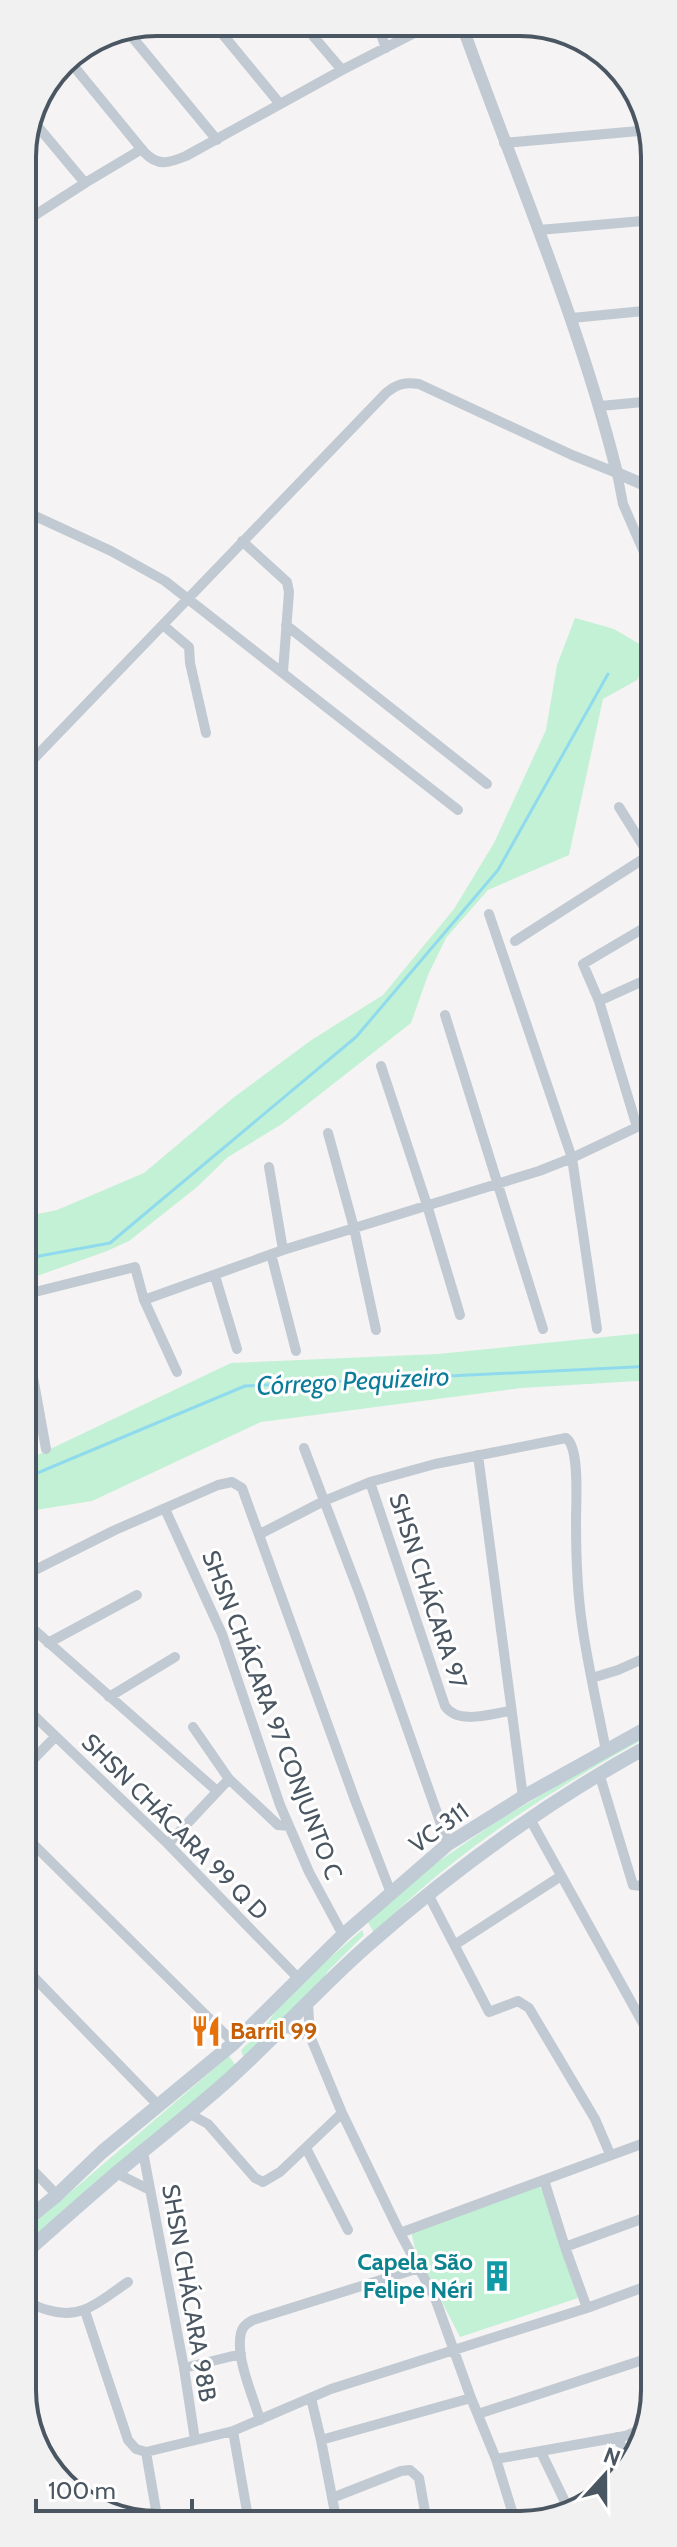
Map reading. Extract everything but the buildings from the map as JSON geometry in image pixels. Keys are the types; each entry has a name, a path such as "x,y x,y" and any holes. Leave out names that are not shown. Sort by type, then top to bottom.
{"main road":[{"name":"VC-311","path":"234,2043 349,1930 448,1844 523,1797 641,1731"},
{"path":"36,2244 116,2173 205,2101 365,1948 428,1894 530,1819 599,1773 641,1750"},
{"path":"349,1930 362,1927 368,1932 369,1940 365,1948"},
{"path":"234,2043 234,2056 238,2062 250,2060"},
{"path":"36,2212 102,2152 234,2043"},
{"path":"36,2218 45,2220 46,2225 36,2239"}],"street":[{"path":"224,36 280,104"},
{"path":"313,36 342,70"},
{"path":"382,36 386,48"},
{"path":"75,68 151,160 166,163 217,140 409,36"},
{"path":"466,36 572,318 600,406 623,504 641,545"},
{"path":"133,38 217,140"},
{"path":"40,129 85,183"},
{"path":"504,143 638,131"},
{"path":"36,214 142,149"},
{"path":"539,230 641,221"},
{"path":"572,318 641,311"},
{"path":"36,757 397,384 419,384 641,483"},
{"path":"600,406 641,402"},
{"path":"36,516 111,551 165,581 458,810"},
{"path":"242,541 287,582 289,592 283,672"},
{"path":"163,625 189,647 206,733"},
{"path":"286,625 487,784"},
{"path":"619,807 641,838"},
{"path":"515,941 641,861"},
{"path":"489,914 572,1158 597,1329"},
{"path":"641,930 583,964 641,1112"},
{"path":"599,1001 641,982"},
{"path":"445,1015 543,1329"},
{"path":"381,1066 460,1315"},
{"path":"144,1300 283,1250 572,1158 641,1125"},
{"path":"328,1133 354,1228 376,1330"},
{"path":"269,1167 283,1250"},
{"path":"271,1254 296,1351"},
{"path":"36,1292 135,1267 144,1300 177,1372"},
{"path":"215,1276 237,1349"},
{"path":"36,1394 46,1449"},
{"name":"SHSN CHÁCARA 97","path":"510,1711 462,1716 452,1715 445,1706 370,1482 561,1437 571,1442 576,1473 576,1538 582,1625 606,1751"},
{"path":"304,1448 448,1844"},
{"path":"478,1455 523,1797"},
{"path":"36,1569 89,1542 218,1485 232,1482 242,1488 391,1893"},
{"path":"260,1534 324,1501 370,1482"},
{"name":"SHSN CHÁCARA 97 CONJUNTO C","path":"165,1509 222,1634 260,1751 309,1872 349,1930"},
{"path":"48,1643 137,1595"},
{"path":"36,1632 217,1791"},
{"path":"109,1697 175,1657"},
{"path":"592,1678 641,1660"},
{"name":"SHSN CHÁCARA 99 Q D","path":"36,1718 168,1844 298,1978"},
{"path":"193,1727 229,1779 278,1825 289,1826"},
{"path":"36,1757 55,1737"},
{"path":"599,1773 633,1885 641,1886"},
{"path":"168,1844 229,1779"},
{"path":"530,1819 641,2020"},
{"path":"36,1847 234,2043"},
{"path":"456,1944 561,1876"},
{"path":"428,1894 489,2012 513,2001 529,2008 595,2119 610,2154"},
{"path":"36,1979 159,2106"},
{"path":"311,2000 310,2036 342,2113 435,2298 496,2459 512,2511"},
{"path":"285,2027 310,2036"},
{"path":"205,2101 208,2124"},
{"path":"190,2114 208,2124 255,2178 263,2182 280,2172 342,2113"},
{"path":"400,2233 641,2144"},
{"path":"306,2148 348,2230"},
{"name":"SHSN CHÁCARA 98B","path":"143,2152 195,2440"},
{"path":"36,2173 57,2195"},
{"path":"116,2173 150,2190"},
{"path":"544,2180 587,2308"},
{"path":"565,2247 641,2219"},
{"path":"260,2420 241,2354 242,2329 253,2320 419,2268"},
{"path":"36,2305 70,2315 85,2311 128,2282"},
{"path":"85,2311 128,2440 136,2449 146,2452 233,2431 331,2389 641,2288"},
{"path":"184,2368 241,2354"},
{"path":"478,2414 641,2361"},
{"path":"311,2398 335,2511"},
{"path":"321,2440 471,2398"},
{"path":"233,2431 247,2511"},
{"path":"621,2437 633,2432"},
{"path":"496,2459 632,2436"},
{"path":"621,2437 625,2450"},
{"path":"146,2452 156,2511"},
{"path":"541,2452 565,2502"},
{"path":"332,2498 410,2470 419,2478 425,2511"}],"green space":[{"path":"575,618 614,629 641,645 641,672 637,680 603,699 569,855 488,890 446,938 428,975 411,1023 282,1124 228,1157 197,1187 129,1241 36,1276 36,1214 57,1210 144,1173 233,1098 310,1041 383,995 454,909 494,843 546,730 557,665"},
{"path":"641,1333 641,1381 521,1388 261,1422 92,1501 36,1510 36,1456 231,1363 438,1354"},
{"path":"641,1736 641,1741 542,1799 473,1848 406,1902 374,1933 368,1922 423,1872 499,1820"},
{"path":"362,1930 364,1935 328,1971 318,1986 243,2056 241,2050 263,2029 278,2008"},
{"path":"229,2056 236,2066 36,2235 36,2222"},
{"path":"534,2185 540,2187 544,2194 578,2298 460,2337 415,2249 411,2231"}],"waterway":[{"path":"36,1257 110,1243 356,1037 498,870 608,674"},
{"name":"Córrego Pequizeiro","path":"36,1474 245,1386 641,1367"}],"place":[{"name":"Barril 99","path":"206,2031"},
{"name":"Capela São Felipe Néri","path":"497,2276"}]}
